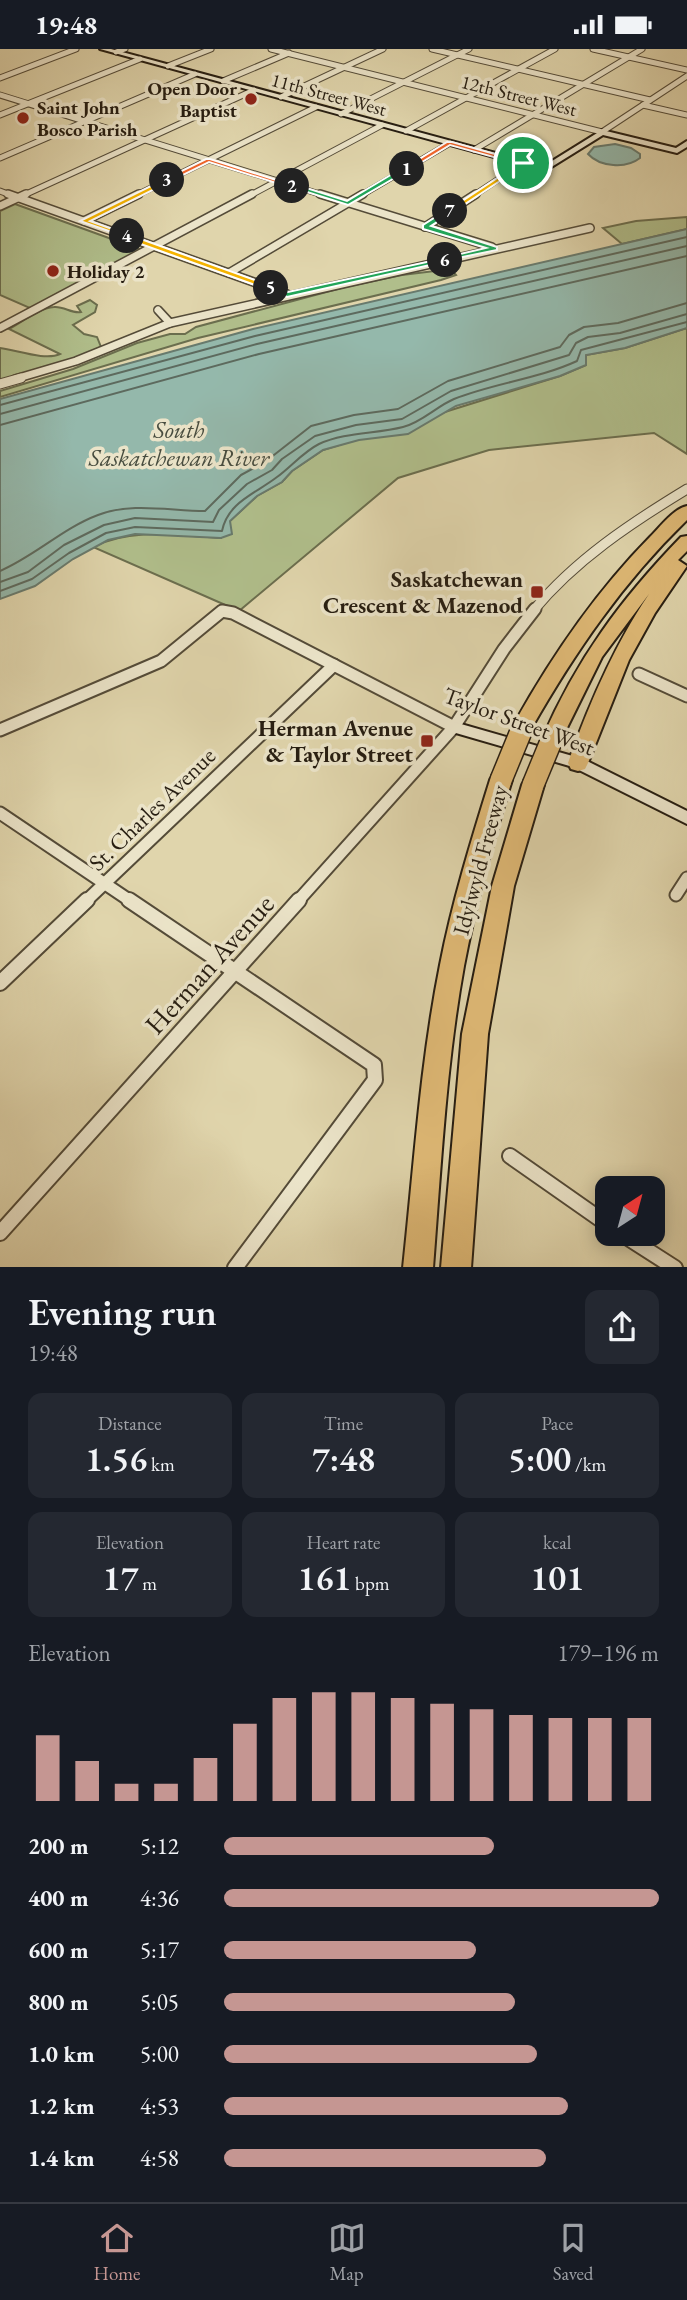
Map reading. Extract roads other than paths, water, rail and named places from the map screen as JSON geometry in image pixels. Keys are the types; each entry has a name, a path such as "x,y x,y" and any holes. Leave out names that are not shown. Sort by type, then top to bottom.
{"highway":[{"name":"Idylwyld Freeway","path":"418,1267 440,1043 452,968 473,868 501,780 524,724 564,654 622,575 687,511"},
{"name":"Idylwyld Freeway","path":"456,1267 475,1034 503,885 520,821 552,739 584,672 605,639 652,577 687,541"},
{"path":"578,763 619,657 641,617 687,554"}],"street":[{"path":"0,78 76,49"},
{"name":"11th Street West","path":"103,49 545,169 602,132"},
{"path":"116,53 125,49"},
{"path":"168,67 211,49"},
{"name":"12th Street West","path":"271,49 677,151 687,143"},
{"path":"223,81 298,49"},
{"path":"281,97 383,49"},
{"path":"432,49 650,100"},
{"path":"341,114 469,49"},
{"path":"406,131 555,49"},
{"path":"593,49 687,70"},
{"path":"474,150 642,49"},
{"path":"0,115 140,59"},
{"path":"0,158 195,74"},
{"path":"602,132 687,76"},
{"path":"0,206 254,90"},
{"path":"0,96 495,248"},
{"path":"643,105 687,115"},
{"path":"84,221 316,107"},
{"path":"0,328 382,125"},
{"path":"229,273 450,143"},
{"path":"425,227 523,163"},
{"path":"0,191 287,294"},
{"path":"0,384 76,361 170,323 287,294 590,228"},
{"path":"158,310 170,323"},
{"name":"Herman Avenue","path":"0,1233 454,727 492,665 522,623 545,598 614,535 687,489"},
{"name":"Taylor Street West","path":"0,730 161,661 222,611 233,613 454,727 578,763 686,817"},
{"name":"St. Charles Avenue","path":"0,983 334,665"},
{"path":"639,674 687,696"},
{"path":"0,813 374,1065 375,1080 236,1267"},
{"path":"676,895 687,878"},
{"path":"510,1156 595,1216"},
{"path":"640,1246 672,1267"}],"water":[{"path":"615,144 631,148 640,154 640,158 628,164 613,165 599,162 588,154 594,147"},
{"name":"South Saskatchewan River","path":"687,229 687,328 625,348 586,355 586,365 560,376 456,406 408,434 359,440 323,450 292,471 282,482 257,496 230,521 232,534 221,538 135,534 108,540 73,559 35,586 0,599 0,399 253,329"}],"place":[{"name":"Open Door Baptist","path":"251,99"},
{"name":"Saint John Bosco Parish","path":"23,118"},
{"name":"Holiday 2","path":"53,271"},
{"name":"Saskatchewan Crescent & Mazenod","path":"537,592"},
{"name":"Herman Avenue & Taylor Street","path":"427,741"}]}
